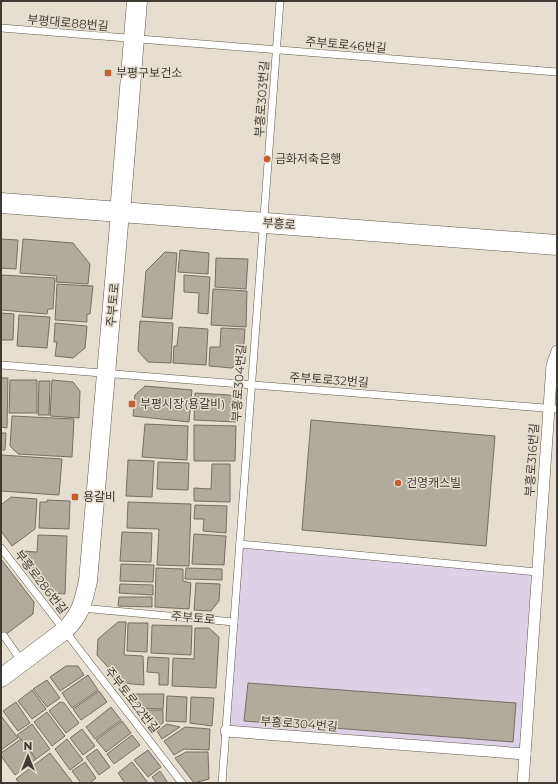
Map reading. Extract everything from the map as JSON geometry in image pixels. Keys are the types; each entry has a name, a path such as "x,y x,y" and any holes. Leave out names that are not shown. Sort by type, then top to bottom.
{"main road":[{"name":"주부토로","path":"120,213 137,1"},
{"name":"부흥로","path":"1,203 557,245"}],"street":[{"name":"주부토로","path":"1,678 65,630 74,621 81,608 88,581 120,213"},
{"name":"부흥로316번길","path":"523,783 537,572 553,408 552,365 557,351"},
{"name":"부흥로304번길","path":"226,731 525,754"}],"lane":[{"name":"부흥로303번길","path":"264,223 280,1"},
{"name":"부평대로88번길","path":"1,28 134,39"},
{"name":"주부토로46번길","path":"134,39 557,72"},
{"name":"부흥로304번길","path":"222,783 264,223"},
{"name":"주부토로32번길","path":"1,365 553,408"},
{"path":"240,544 537,572"},
{"name":"부흥로286번길","path":"1,548 27,588 65,630"},
{"name":"주부토로","path":"81,608 234,622"},
{"name":"주부토로22번길","path":"65,630 182,783"},
{"path":"4,636 22,662"}],"shaded area":[{"path":"240,544 537,572 525,754 226,731"}],"building":[{"path":"1,239 18,240 16,269 1,268"},
{"path":"23,239 73,243 90,264 88,284 56,282 57,276 20,273"},
{"path":"180,250 209,253 208,274 178,272"},
{"path":"165,252 177,253 172,319 142,317 146,271"},
{"path":"216,258 248,259 246,289 215,287"},
{"path":"1,275 55,278 53,309 48,309 47,314 1,310"},
{"path":"184,275 210,277 208,314 198,313 199,293 184,292"},
{"path":"57,284 93,286 90,314 87,314 87,322 55,320"},
{"path":"213,289 247,291 246,327 211,325"},
{"path":"1,313 14,314 13,340 1,340"},
{"path":"19,315 50,317 47,348 17,346"},
{"path":"140,321 173,323 171,363 148,362 138,351"},
{"path":"55,323 87,326 85,348 73,358 55,356 57,342 54,342"},
{"path":"179,327 208,329 206,365 173,363 174,346 177,346"},
{"path":"221,328 245,329 243,358 232,368 209,366 210,347 220,347"},
{"path":"1,378 8,378 7,428 1,427"},
{"path":"10,380 37,380 37,413 9,413"},
{"path":"52,380 73,382 80,391 79,418 50,416"},
{"path":"39,381 50,381 49,415 38,415"},
{"path":"145,386 192,390 189,422 133,416 135,395"},
{"path":"195,393 230,395 237,403 236,422 194,420"},
{"path":"12,416 74,419 72,457 18,454 10,446"},
{"name":"건영캐스빌","path":"311,420 495,436 486,546 302,530"},
{"path":"145,424 188,426 187,460 142,457"},
{"path":"194,425 236,426 235,461 194,461"},
{"path":"1,433 6,433 5,450 1,450"},
{"path":"1,455 62,459 59,495 1,491"},
{"path":"128,460 154,461 152,497 126,496"},
{"path":"158,462 189,463 188,490 157,489"},
{"path":"212,464 230,464 230,502 194,501 194,488 211,489"},
{"path":"11,497 37,499 35,529 12,546 1,531 1,505"},
{"path":"47,500 70,501 69,529 39,528 40,502 47,502"},
{"path":"128,502 191,504 189,566 157,565 159,529 127,528"},
{"path":"195,505 227,506 226,533 203,531 204,519 194,519"},
{"path":"122,532 152,533 151,562 120,561"},
{"path":"194,534 226,536 224,565 192,564"},
{"path":"38,535 67,536 65,594 49,593 20,555 21,551 37,552"},
{"path":"1,559 34,602 33,614 1,638"},
{"path":"121,564 154,565 153,582 120,581"},
{"path":"156,568 183,569 183,581 191,583 189,609 155,607"},
{"path":"186,568 222,569 222,580 185,579"},
{"path":"196,583 220,584 219,601 211,611 194,610"},
{"path":"120,584 153,585 153,595 119,593"},
{"path":"119,597 152,597 152,607 118,606"},
{"path":"118,622 126,622 124,655 143,656 144,685 122,683 97,655 98,639"},
{"path":"128,623 148,623 147,652 127,651"},
{"path":"152,625 192,626 191,655 151,653"},
{"path":"195,628 209,628 219,637 216,688 172,686 173,658 194,659"},
{"path":"148,657 169,658 168,685 159,685 159,673 147,672"},
{"path":"66,666 78,666 84,675 60,691 50,677"},
{"path":"88,675 98,690 72,708 62,693"},
{"path":"47,680 60,698 47,707 33,689"},
{"path":"248,683 516,703 513,742 244,721"},
{"path":"32,690 46,709 32,719 18,701"},
{"path":"99,691 107,702 81,720 73,709"},
{"path":"133,694 164,694 163,709 141,708 133,700"},
{"path":"167,696 187,697 186,722 166,721"},
{"path":"191,697 214,698 212,726 190,723"},
{"path":"16,702 30,723 18,731 3,711"},
{"path":"60,702 64,703 79,723 66,733 49,711"},
{"path":"111,707 121,720 95,739 86,727"},
{"path":"145,710 163,710 163,723 155,728"},
{"path":"47,712 65,736 52,746 34,722"},
{"path":"1,716 18,738 1,750"},
{"path":"122,721 131,733 106,752 96,740"},
{"path":"32,724 50,749 36,759 17,735"},
{"path":"167,724 180,727 162,739 157,731"},
{"path":"185,727 210,729 209,750 184,749 174,755 164,741"},
{"path":"82,729 95,746 83,755 70,738"},
{"path":"132,735 140,745 114,764 107,754"},
{"path":"21,739 36,759 15,775 1,756 1,753"},
{"path":"67,739 83,760 70,770 55,749"},
{"path":"97,749 110,767 99,775 86,757"},
{"path":"148,750 161,767 148,777 134,760"},
{"path":"186,752 208,752 209,779 194,783 175,758"},
{"path":"50,753 73,783 19,783 16,779"},
{"path":"85,762 96,778 90,783 81,783 72,771"},
{"path":"132,762 148,783 125,783 118,773"},
{"path":"160,771 168,783 155,783 156,782 152,777"}],"place":[{"name":"부평구보건소","path":"108,73"},
{"name":"금화저축은행","path":"267,159"},
{"name":"부평시장(용갈비)","path":"132,404"},
{"name":"건영캐스빌","path":"398,483"},
{"name":"용갈비","path":"75,497"}]}
